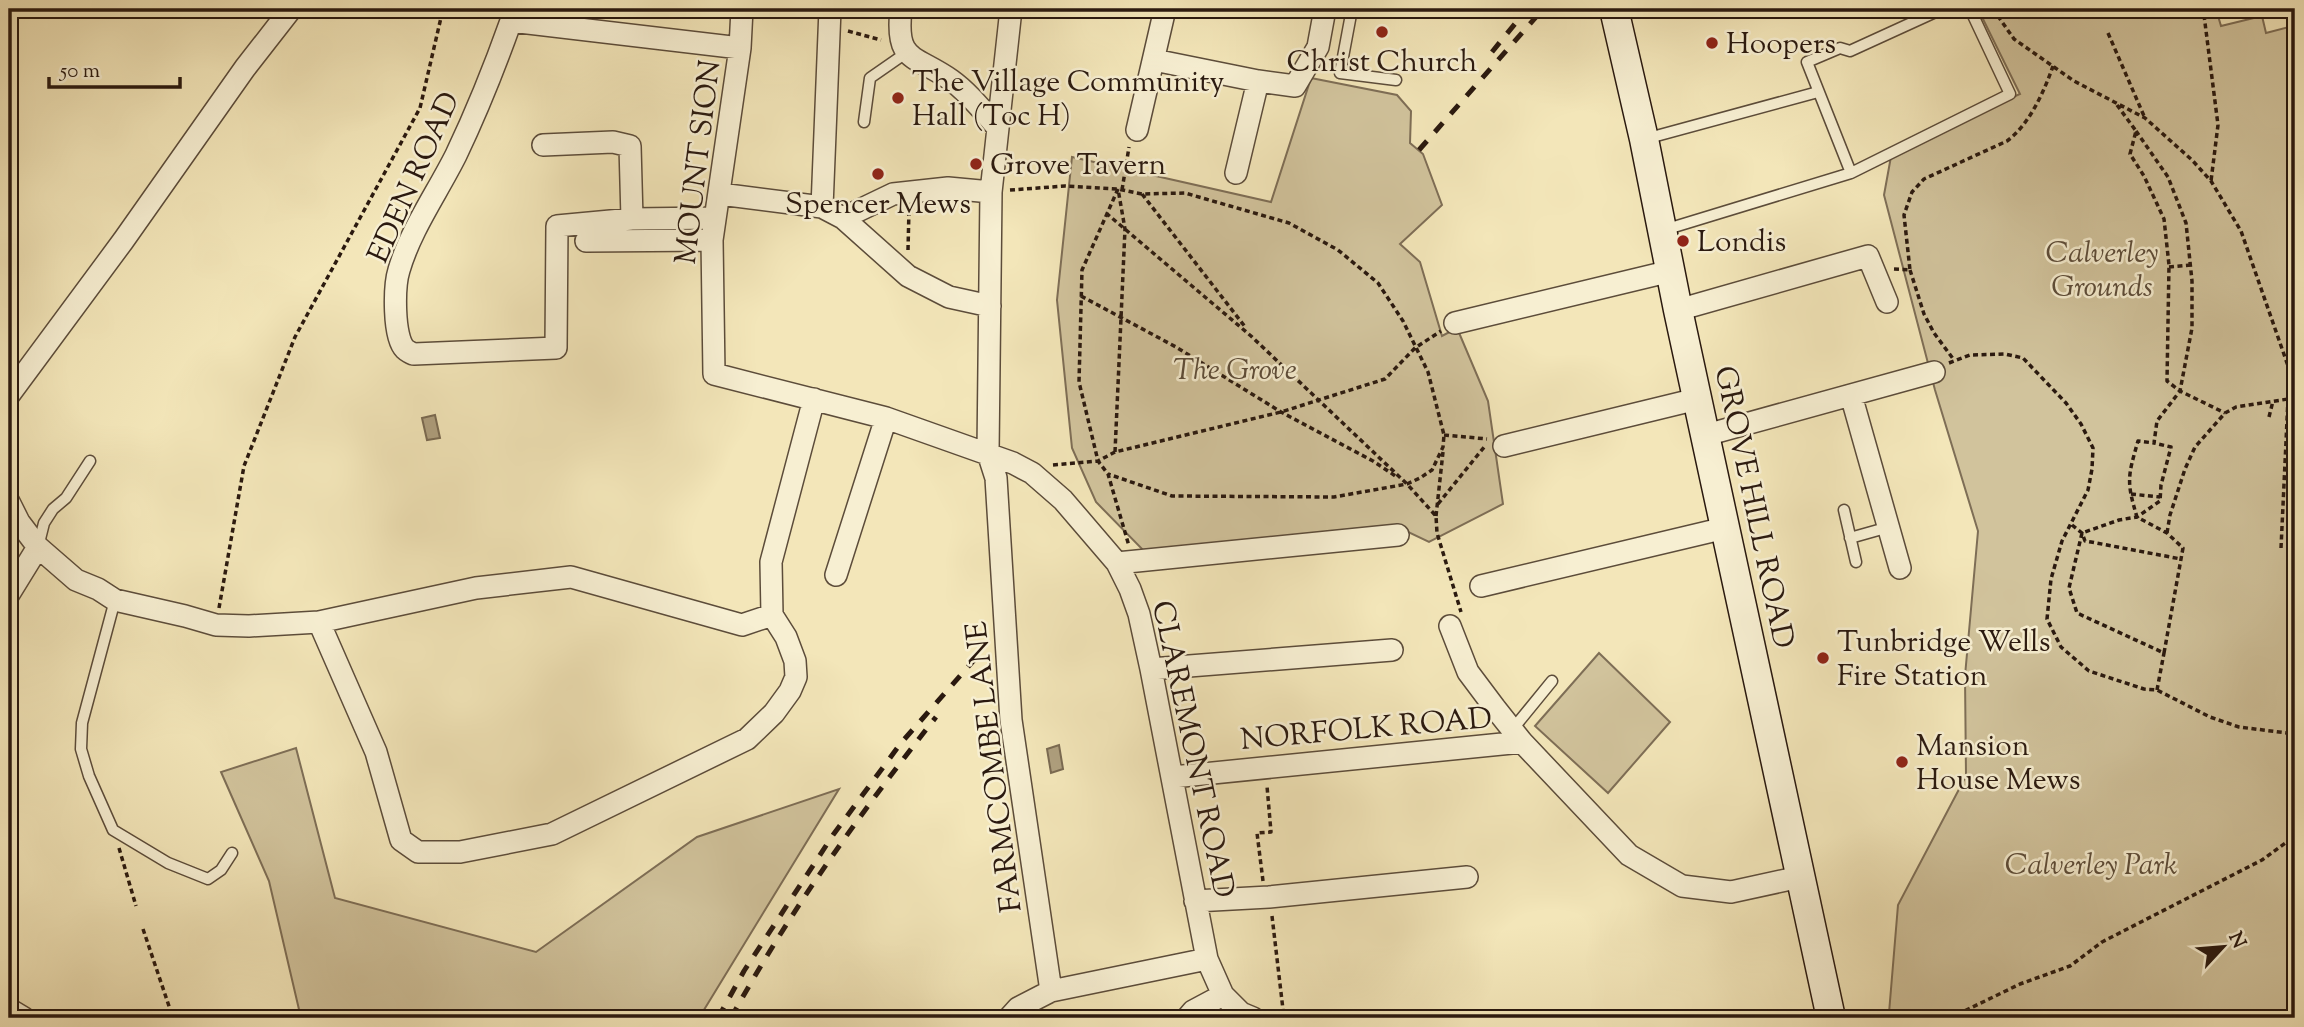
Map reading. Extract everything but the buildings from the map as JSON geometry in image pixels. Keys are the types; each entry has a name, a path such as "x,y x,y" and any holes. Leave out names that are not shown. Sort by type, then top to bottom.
{"main road":[{"name":"GROVE HILL ROAD","path":"1614,9 1831,1018"}],"street":[{"path":"9,395 123,241 245,68 291,9"},
{"name":"MOUNT SION","path":"743,9 740,48 712,240 714,374 886,418 988,453"},
{"path":"901,9 900,40 904,50 952,81 997,127"},
{"name":"FARMCOMBE LANE","path":"1011,9 991,192 988,453 996,478 1011,720 1051,991"},
{"path":"1137,130 1165,9"},
{"path":"1154,60 1295,86 1318,47 1325,9"},
{"path":"520,17 740,48"},
{"name":"EDEN ROAD","path":"520,17 466,132 425,210 398,272 396,311 400,340 405,350 414,354 555,348 558,226 632,219 715,218"},
{"path":"822,206 830,18"},
{"path":"1236,173 1258,81"},
{"path":"543,145 613,142 630,146 632,219"},
{"path":"843,218 893,194 948,188 991,192"},
{"path":"720,194 822,206 843,218 908,276 949,297 990,306"},
{"path":"586,240 712,240"},
{"path":"1678,310 1868,256 1887,302"},
{"path":"1455,323 1671,271"},
{"path":"1706,435 1934,372"},
{"path":"1851,394 1900,568"},
{"path":"319,622 376,752 401,840 418,852 460,852 552,834 747,739 774,713 789,691 796,677 795,660 786,637 772,615 771,562 814,398"},
{"path":"1504,446 1698,399"},
{"path":"836,575 886,418"},
{"name":"CLAREMONT ROAD","path":"988,453 1031,473 1063,500 1125,562 1151,669 1207,959 1223,995 1241,1013 1253,1018"},
{"path":"9,502 19,522 38,547 76,580 115,600 185,615 216,625 319,622 477,588 572,577 742,625 772,615"},
{"path":"1481,586 1725,528"},
{"path":"1125,562 1398,535"},
{"path":"9,594 38,547"},
{"path":"1450,626 1468,673 1517,736 1629,855 1682,886 1731,892 1800,877"},
{"path":"1151,669 1392,650"},
{"name":"NORFOLK ROAD","path":"1173,776 1486,747 1517,736"},
{"path":"1195,901 1267,897 1467,877"},
{"path":"1009,1018 1017,1009 1051,991 1207,959"},
{"path":"1187,1018 1193,1011 1223,995"},
{"path":"9,1009 24,1018"}],"lane":[{"path":"1352,9 1340,73 1396,80"},
{"path":"1851,173 1807,62 1840,48 1850,51 1942,9"},
{"path":"1663,231 1851,173 1919,136 2010,94 1974,32 1970,9"},
{"path":"864,122 870,78 904,50"},
{"path":"1644,139 1818,92"},
{"path":"38,547 44,523 53,509 66,498 90,461"},
{"path":"1843,510 1856,562"},
{"path":"1850,538 1889,527"},
{"path":"115,600 82,723 81,749 89,776 114,830 168,863 208,879 221,870 232,853"},
{"path":"1517,736 1552,681"}],"path":[{"path":"216,625 244,466 295,337 420,108 443,9"},
{"path":"1993,9 2014,39 2074,80 2145,118 2192,160 2211,181 2241,231 2295,388 2288,399 2281,548"},
{"path":"2204,15 2218,125 2211,181"},
{"path":"830,18 904,50"},
{"path":"2108,33 2145,118"},
{"path":"2053,66 2046,87 2018,133 2007,141 1924,179 1912,192 1904,215 1910,270 1924,314 1954,360 1970,355 2004,354 2022,358 2066,403 2093,448 2088,490 2062,541 2051,579 2047,619 2061,647 2088,671 2144,689 2157,690 2210,717 2239,727 2295,734"},
{"path":"2116,103 2168,177 2186,223 2191,265 2192,328 2180,391 2157,421 2154,443"},
{"path":"2136,131 2130,154 2144,176 2164,219 2169,267 2167,381 2180,391 2225,414"},
{"path":"1125,562 1120,511 1108,474 1098,461 1079,383 1082,270 1106,214 1120,190 1126,167"},
{"path":"991,192 1065,186 1142,194 1185,193 1289,223 1338,250 1378,283 1403,321 1428,372 1444,435 1436,516 1437,533"},
{"path":"1115,452 1125,229 1120,190"},
{"path":"908,276 910,192"},
{"path":"1142,194 1251,335"},
{"path":"1106,214 1251,335 1407,484 1436,516"},
{"path":"2169,267 2191,265"},
{"path":"1876,275 1896,268 1910,270"},
{"path":"1080,296 1176,346 1281,412 1373,461 1407,484"},
{"path":"1031,473 1047,465 1098,461 1115,452 1281,412 1385,379 1415,348 1455,323"},
{"path":"2167,533 2174,503 2195,447 2225,414 2236,407 2288,399"},
{"path":"2269,417 2273,401"},
{"path":"1437,503 1490,439 1444,435"},
{"path":"2082,533 2119,520 2137,517 2160,501 2171,447 2138,441 2129,474 2130,494 2137,517 2167,533 2183,548 2157,690"},
{"path":"1108,474 1172,496 1334,497 1407,484 1432,470 1443,447"},
{"path":"2130,494 2160,496"},
{"path":"2071,525 2082,533 2085,541 2181,559"},
{"path":"2082,533 2069,588 2077,613 2164,653"},
{"path":"1266,767 1271,832 1258,833 1284,1018"},
{"path":"114,830 136,906"},
{"path":"1950,1018 2020,985 2070,966 2102,942 2262,860 2295,836"},
{"path":"143,929 173,1018"}],"green space":[{"name":"Calverley Grounds","path":"1978,9 2216,9 2221,26 2262,16 2266,33 2293,26 2295,1014 1889,1013 1898,905 1966,776 1965,676 1978,531 1935,390 1884,195 1892,151 2020,94"},
{"name":"The Grove","path":"1311,78 1397,95 1411,111 1410,143 1423,154 1442,205 1400,244 1420,262 1442,336 1457,328 1488,401 1503,504 1429,542 1402,529 1144,551 1096,502 1072,448 1057,300 1072,157 1271,202"},
{"path":"1599,653 1670,722 1608,793 1535,726"},
{"path":"296,748 335,898 536,952 697,837 839,789 699,1018 301,1018 269,881 221,772"}],"shaded area":[{"path":"435,415 440,438 427,440 422,418"},
{"path":"1059,745 1063,769 1051,773 1047,749"}],"railway":[{"path":"1492,52 1527,9"},
{"path":"1419,150 1543,9"},
{"path":"718,1018 744,971 833,835 901,743 975,659"},
{"path":"731,1018 827,863 936,717"}],"place":[{"name":"Christ Church","path":"1382,32"},
{"name":"Hoopers","path":"1712,43"},
{"name":"The Village Community Hall (Toc H)","path":"898,98"},
{"name":"Grove Tavern","path":"976,164"},
{"name":"Spencer Mews","path":"878,174"},
{"name":"Londis","path":"1683,241"},
{"name":"Tunbridge Wells Fire Station","path":"1823,658"},
{"name":"Mansion House Mews","path":"1902,762"}],"park label":[{"name":"Calverley Park","path":"2091,864"}]}
